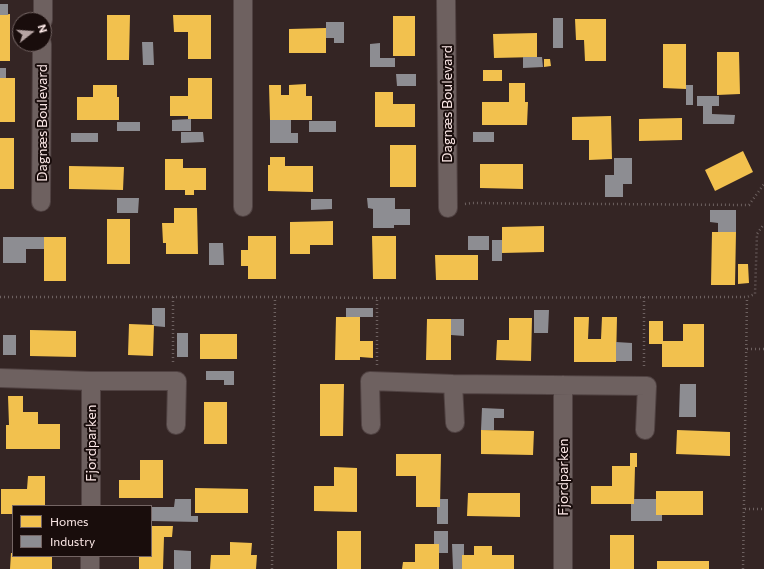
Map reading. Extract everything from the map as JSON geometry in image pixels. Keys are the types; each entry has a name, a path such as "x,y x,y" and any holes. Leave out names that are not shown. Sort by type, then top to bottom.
{"street":[{"path":"43,0 43,12"},
{"path":"243,0 243,207"},
{"name":"Dagnæs Boulevard","path":"446,0 448,208"},
{"name":"Dagnæs Boulevard","path":"41,202 42,52"},
{"path":"0,378 177,382 176,425"},
{"name":"Fjordparken","path":"90,505 91,381"},
{"path":"371,425 370,381 453,384 647,386 645,430"},
{"path":"453,384 455,424"},
{"name":"Fjordparken","path":"563,385 563,569"},
{"path":"90,557 90,569"}],"path":[{"path":"448,208 472,202 749,205 764,184"},
{"path":"0,297 747,297 755,294 757,234 764,224"},
{"path":"173,297 173,371 177,382"},
{"path":"272,569 275,297"},
{"path":"644,297 644,377 647,386"},
{"path":"744,569 747,297"},
{"path":"370,381 377,372 378,298"},
{"path":"747,349 764,349"},
{"path":"745,509 764,509"}],"building: Homes":[{"path":"10,14 10,61 0,61 0,15"},
{"path":"107,15 130,15 129,60 107,60"},
{"path":"173,15 211,15 211,59 188,59 188,32 174,32"},
{"path":"393,16 415,16 415,56 393,56"},
{"path":"575,19 606,19 606,61 585,61 584,40 576,40"},
{"path":"326,28 326,53 289,53 289,29"},
{"path":"537,33 537,57 494,58 493,34"},
{"path":"663,44 686,44 686,89 663,88"},
{"path":"717,52 739,52 740,94 717,95"},
{"path":"544,59 550,59 551,66 544,67"},
{"path":"483,70 502,70 502,81 483,81"},
{"path":"0,78 15,78 15,122 0,122"},
{"path":"188,78 212,78 212,119 188,119 188,116 170,116 170,96 188,96"},
{"path":"509,83 525,83 525,102 528,102 527,125 482,125 482,102 509,102"},
{"path":"306,84 306,96 312,96 312,120 270,120 269,85 281,85 281,95 289,95 289,85"},
{"path":"93,85 117,85 117,97 119,97 119,120 77,120 77,97 93,97"},
{"path":"375,92 393,92 393,104 415,104 415,127 375,127"},
{"path":"611,116 612,159 589,160 589,140 572,140 572,117"},
{"path":"682,118 682,140 639,141 639,119"},
{"path":"0,138 14,138 14,189 0,189"},
{"path":"390,145 416,145 416,187 390,187"},
{"path":"743,151 753,172 715,191 705,170"},
{"path":"270,157 285,157 285,166 313,166 313,192 268,191 268,165 270,165"},
{"path":"165,159 183,159 183,168 206,168 206,190 194,190 194,195 185,195 185,190 165,190"},
{"path":"480,164 523,164 523,189 480,188"},
{"path":"69,166 124,167 123,190 69,189"},
{"path":"174,208 197,208 198,254 166,254 166,243 163,243 162,223 174,223"},
{"path":"107,219 130,219 130,264 107,264"},
{"path":"333,221 333,245 310,245 310,254 290,254 290,222"},
{"path":"544,226 544,252 502,253 502,227"},
{"path":"712,232 736,232 735,285 711,285"},
{"path":"248,236 276,236 276,279 248,279 248,266 241,266 241,250 248,250"},
{"path":"372,236 396,236 396,279 373,279"},
{"path":"44,237 66,237 66,281 44,281"},
{"path":"435,255 478,255 478,280 436,280"},
{"path":"738,264 748,264 749,283 738,284"},
{"path":"336,317 360,317 360,341 373,341 373,358 360,357 360,360 335,360"},
{"path":"574,317 589,317 588,339 601,339 602,317 617,317 616,362 574,362"},
{"path":"509,318 532,318 531,361 496,360 497,340 509,340"},
{"path":"427,319 451,319 451,360 426,360"},
{"path":"649,321 663,321 663,341 683,341 683,324 704,324 704,367 662,367 662,344 649,344"},
{"path":"129,324 154,325 153,356 128,355"},
{"path":"30,330 76,331 76,357 30,356"},
{"path":"200,334 237,334 237,359 200,359"},
{"path":"320,384 344,384 343,436 320,436"},
{"path":"8,396 23,396 23,412 38,412 38,424 60,424 60,449 6,449 6,425 9,425"},
{"path":"204,402 227,402 227,444 204,444"},
{"path":"481,430 534,431 533,455 481,454"},
{"path":"677,430 730,432 730,456 676,454"},
{"path":"630,453 637,453 634,504 591,504 591,486 612,486 612,466 630,466"},
{"path":"396,454 441,454 440,507 416,507 416,476 396,476"},
{"path":"140,460 163,460 163,498 119,498 119,480 140,480"},
{"path":"334,467 357,468 357,512 314,511 314,486 334,486"},
{"path":"28,476 45,476 45,505 12,505 12,514 1,514 1,489 27,489"},
{"path":"195,488 248,489 248,513 195,513"},
{"path":"656,491 703,491 703,515 656,515"},
{"path":"468,493 520,493 520,517 467,516"},
{"path":"152,526 173,526 172,537 164,537 163,569 139,569 139,557 152,557"},
{"path":"337,531 361,531 361,569 337,569"},
{"path":"610,535 634,535 634,569 610,569"},
{"path":"230,542 252,543 251,555 257,555 256,569 210,569 211,555 230,555"},
{"path":"415,544 439,544 439,569 402,569 403,562 415,562"},
{"path":"474,546 492,546 492,555 514,555 514,569 462,569 462,555 474,555"},
{"path":"11,553 12,557 52,557 52,569 10,569"},
{"path":"657,561 709,561 709,569 657,569"}],"building: Industry":[{"path":"0,4 8,4 8,15 0,15"},
{"path":"553,18 563,18 563,48 553,48"},
{"path":"326,22 344,22 344,43 334,43 334,38 326,38"},
{"path":"142,42 153,42 154,65 143,65"},
{"path":"380,43 380,58 395,58 395,67 370,67 370,44"},
{"path":"523,57 542,57 543,67 523,68"},
{"path":"0,68 6,68 6,78 0,78"},
{"path":"396,74 416,74 416,86 397,86"},
{"path":"686,85 693,85 693,105 686,105"},
{"path":"697,96 719,96 719,106 712,106 712,114 735,115 734,124 703,124 703,106 697,106"},
{"path":"191,119 191,131 172,131 172,120"},
{"path":"270,120 291,120 291,133 298,133 298,143 270,143"},
{"path":"309,121 336,121 336,132 309,132"},
{"path":"117,122 140,122 140,131 117,131"},
{"path":"181,132 203,132 204,142 181,143"},
{"path":"473,132 494,132 494,142 473,142"},
{"path":"71,133 98,133 98,142 71,142"},
{"path":"614,158 632,158 632,184 623,184 623,197 605,197 605,175 614,175"},
{"path":"117,198 139,198 138,213 117,213"},
{"path":"367,198 395,198 395,209 410,209 410,225 394,225 394,228 373,228 373,209 368,208"},
{"path":"311,199 332,199 332,209 311,210"},
{"path":"710,210 736,210 736,232 718,232 718,223 710,222"},
{"path":"468,236 489,236 489,250 468,250"},
{"path":"3,237 44,237 44,249 26,249 26,263 3,263"},
{"path":"492,240 502,240 502,261 492,261"},
{"path":"209,243 223,243 224,265 209,265"},
{"path":"152,308 165,308 165,327 154,326 152,324"},
{"path":"346,308 373,308 373,317 346,317"},
{"path":"534,310 549,310 548,333 534,333"},
{"path":"451,319 464,319 464,336 451,335"},
{"path":"177,333 188,333 188,357 177,357"},
{"path":"3,335 16,335 16,355 3,355"},
{"path":"616,342 632,343 632,361 616,361"},
{"path":"206,371 234,371 234,385 224,385 224,380 206,380"},
{"path":"680,384 696,384 696,417 679,417"},
{"path":"482,408 504,409 504,418 494,418 494,430 481,430"},
{"path":"175,499 191,499 191,516 198,516 198,522 152,521 152,507 174,507"},
{"path":"440,499 448,499 448,524 437,524 437,507 440,507"},
{"path":"634,499 656,499 656,515 662,515 662,521 631,521 631,504 634,504"},
{"path":"434,531 448,531 448,553 439,553 439,544 434,544"},
{"path":"452,544 464,544 462,569 453,569"},
{"path":"174,550 191,551 191,569 174,569"}]}
